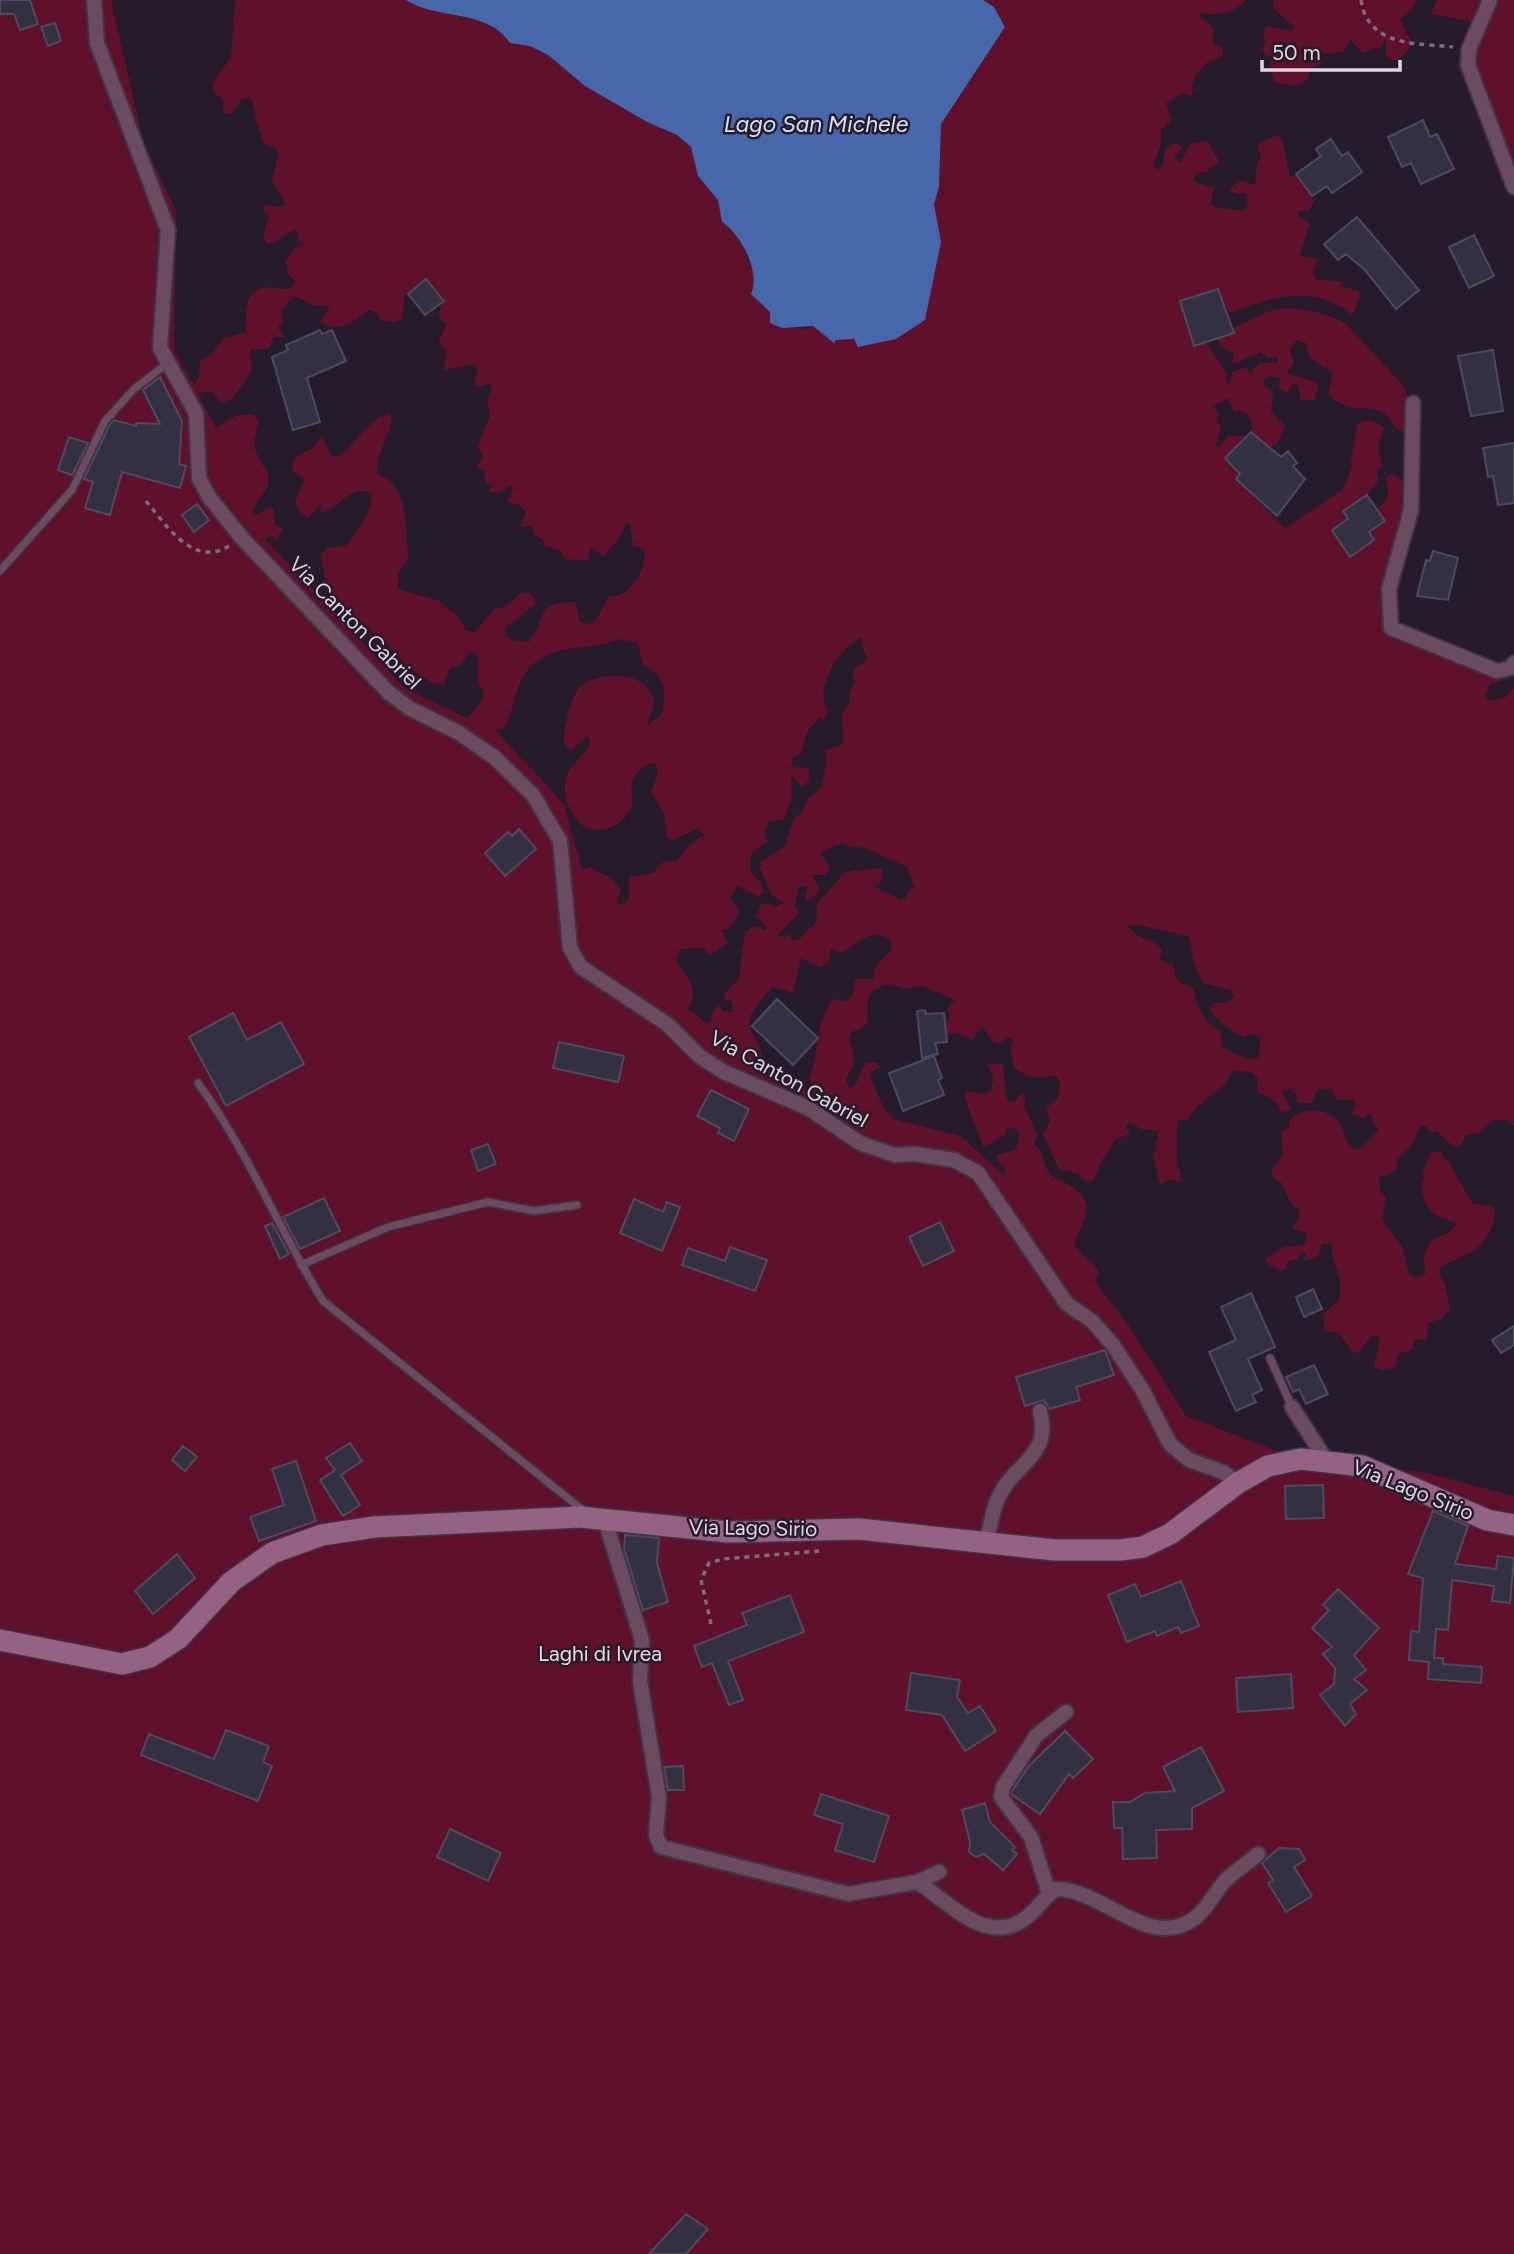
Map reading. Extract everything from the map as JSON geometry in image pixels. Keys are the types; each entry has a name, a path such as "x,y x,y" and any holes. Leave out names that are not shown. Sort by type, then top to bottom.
{"main road":[{"name":"Via Lago Sirio","path":"0,1640 122,1664 165,1649 178,1640 231,1581 272,1553 294,1543 347,1529 591,1517 727,1532 859,1529 984,1544 1075,1551 1143,1547 1194,1519 1238,1483 1268,1466 1301,1459 1362,1466 1487,1520 1514,1525"}],"street":[{"name":"Via Canton Gabriel","path":"94,0 97,43 168,230 160,348 196,413 199,478 209,496 242,538 389,694 409,708 459,733 494,757 533,795 560,841 570,948 581,967 667,1024 699,1056 724,1072 808,1108 860,1143 895,1154 954,1160 978,1173 992,1189 1046,1277 1067,1304 1092,1321 1113,1345 1143,1391 1170,1444 1189,1460 1223,1472 1238,1483"},
{"path":"1490,0 1469,49 1468,65 1514,187"},
{"path":"1413,403 1411,510 1389,590 1391,628 1497,671 1511,668 1514,663"},
{"path":"1292,1407 1326,1460"},
{"path":"984,1544 999,1496 1034,1455 1041,1441 1044,1426 1040,1410"},
{"path":"591,1517 642,1640 640,1681 659,1797 658,1841 661,1847 744,1862 848,1894 917,1882 939,1872"},
{"path":"1049,1893 1031,1837 1001,1797 1003,1787 1037,1736 1066,1712"},
{"path":"1049,1893 1056,1889 1080,1891 1130,1919 1160,1928 1179,1928 1197,1917 1227,1879 1258,1854"},
{"path":"917,1882 968,1919 1003,1927 1021,1922 1049,1893 1059,1875"}],"lane":[{"path":"0,571 72,490 105,421 134,389 168,363"},
{"path":"198,1083 229,1125 301,1265 323,1301 591,1517"},
{"path":"301,1265 388,1227 488,1202 534,1211 577,1205"},
{"path":"1270,1358 1292,1407"}],"path":[{"path":"1362,0 1365,16 1382,37 1395,41 1469,49"},
{"path":"146,501 187,546 215,552"},
{"path":"711,1624 701,1580 709,1563 723,1559 823,1551"}],"green space":[{"name":"Laghi di Ivrea","path":"0,0 111,0 143,141 176,211 174,350 194,384 199,377 200,361 211,355 224,338 245,333 248,301 255,291 262,288 291,288 295,281 287,273 286,261 295,247 300,247 303,243 297,241 297,230 267,244 263,237 269,215 263,210 265,205 281,207 286,204 272,182 278,153 276,148 263,143 253,102 248,97 242,99 231,114 225,114 222,109 224,101 213,91 212,84 231,57 235,0 406,0 418,6 488,25 500,32 510,43 530,46 548,55 585,86 647,122 677,135 691,147 698,176 718,200 722,222 739,235 754,270 755,286 770,312 770,323 803,329 813,326 834,343 836,339 854,339 858,347 941,242 934,204 939,187 941,124 1005,27 994,7 983,0 1246,0 1224,13 1200,12 1199,16 1213,27 1213,43 1223,49 1223,55 1206,64 1194,77 1192,96 1183,93 1166,103 1172,119 1161,131 1161,144 1153,166 1158,169 1162,166 1166,148 1173,143 1183,147 1174,158 1180,163 1190,144 1207,141 1219,161 1215,166 1210,166 1208,172 1197,173 1193,181 1214,188 1211,204 1215,207 1244,211 1248,205 1246,194 1233,193 1229,189 1240,180 1255,185 1257,163 1261,157 1257,143 1279,135 1290,177 1296,174 1314,201 1309,211 1298,211 1298,216 1310,223 1300,256 1318,259 1313,273 1316,279 1342,282 1343,287 1359,291 1360,296 1352,316 1338,305 1308,296 1276,298 1229,313 1218,289 1206,342 1227,373 1226,382 1230,384 1232,372 1246,367 1250,373 1259,363 1278,363 1277,357 1268,358 1261,352 1235,364 1230,362 1234,356 1233,352 1221,348 1217,338 1234,333 1233,328 1274,310 1291,308 1319,313 1344,322 1404,386 1409,402 1406,433 1397,429 1385,413 1342,404 1328,394 1333,373 1309,357 1306,344 1297,340 1289,349 1294,363 1287,373 1319,383 1314,400 1301,400 1298,384 1293,384 1287,393 1278,389 1280,378 1270,376 1264,379 1264,386 1273,392 1271,411 1285,426 1277,443 1268,449 1251,432 1253,424 1246,413 1238,410 1234,413 1228,398 1212,407 1219,412 1217,419 1221,428 1215,447 1220,446 1228,436 1247,436 1225,458 1240,474 1236,479 1285,528 1342,490 1349,475 1357,425 1367,420 1380,424 1384,428 1378,447 1382,466 1377,472 1378,481 1367,495 1343,512 1348,519 1350,556 1374,540 1369,532 1385,521 1377,510 1388,496 1386,478 1390,474 1397,476 1405,485 1405,492 1400,499 1406,506 1400,534 1394,541 1381,594 1385,630 1502,677 1502,681 1490,684 1485,698 1491,701 1503,698 1514,688 1514,1126 1507,1120 1493,1120 1478,1134 1467,1134 1460,1146 1452,1147 1438,1132 1427,1131 1427,1126 1420,1127 1412,1145 1397,1160 1397,1170 1379,1178 1380,1191 1386,1197 1382,1220 1402,1246 1409,1274 1416,1278 1426,1273 1423,1259 1431,1240 1448,1233 1457,1224 1432,1212 1423,1197 1422,1179 1431,1152 1442,1152 1443,1158 1451,1162 1473,1204 1492,1206 1495,1211 1493,1223 1484,1241 1477,1248 1440,1267 1440,1277 1445,1282 1450,1309 1441,1319 1428,1323 1427,1340 1415,1339 1412,1350 1398,1354 1396,1367 1382,1370 1374,1367 1380,1340 1378,1336 1371,1336 1359,1353 1352,1352 1339,1333 1325,1331 1323,1314 1340,1299 1340,1279 1332,1255 1332,1243 1322,1244 1318,1257 1304,1261 1306,1253 1303,1251 1297,1259 1287,1262 1287,1268 1280,1271 1265,1259 1284,1247 1303,1245 1307,1240 1306,1232 1291,1228 1298,1221 1299,1209 1292,1205 1271,1171 1283,1155 1281,1131 1289,1128 1290,1119 1302,1112 1323,1112 1335,1118 1348,1142 1358,1150 1379,1130 1369,1114 1364,1118 1352,1114 1356,1105 1353,1100 1339,1100 1333,1096 1332,1089 1318,1089 1312,1103 1297,1103 1296,1095 1290,1088 1282,1092 1291,1109 1281,1113 1278,1103 1258,1092 1257,1077 1250,1072 1233,1070 1227,1082 1197,1107 1188,1119 1177,1121 1177,1160 1182,1182 1169,1179 1160,1185 1153,1156 1157,1148 1154,1145 1158,1140 1157,1131 1141,1129 1129,1122 1126,1126 1130,1134 1116,1139 1094,1180 1086,1182 1076,1173 1059,1169 1043,1134 1050,1121 1046,1108 1058,1098 1060,1083 1056,1076 1032,1078 1015,1069 1010,1050 1013,1040 1008,1037 999,1044 993,1042 982,1026 972,1040 957,1033 946,1035 945,1021 950,1021 948,1007 955,1000 922,986 905,989 891,984 876,989 869,996 868,1021 861,1029 851,1032 854,1060 846,1080 849,1087 854,1086 866,1062 878,1062 880,1067 869,1074 884,1109 894,1119 960,1136 1005,1176 1005,1168 996,1155 1016,1150 1019,1136 1017,1129 1007,1128 1006,1134 984,1148 964,1096 966,1091 985,1094 991,1091 993,1077 987,1064 1003,1064 1007,1102 1016,1101 1019,1094 1025,1093 1025,1107 1037,1135 1034,1143 1041,1152 1048,1172 1077,1190 1086,1204 1085,1219 1074,1243 1099,1272 1095,1281 1129,1326 1186,1416 1277,1451 1426,1473 1514,1496 1514,2254 0,2254","holes":["427,279 443,301 438,316 446,324 439,342 446,350 444,370 474,364 478,370 474,382 478,387 490,383 492,386 487,403 490,416 477,446 483,456 477,467 486,472 486,483 493,484 489,492 500,493 509,486 513,489 507,502 518,504 526,512 521,527 532,526 535,536 542,539 546,547 558,549 565,559 588,561 591,547 603,557 620,537 626,523 630,523 633,546 644,549 644,563 635,582 619,596 609,596 597,619 590,624 580,622 575,602 561,602 546,610 527,642 515,641 505,635 506,627 535,605 534,597 527,592 519,594 507,606 494,609 475,632 466,630 458,616 439,601 398,589 398,573 409,558 404,509 397,490 391,482 377,473 379,457 390,427 391,413 377,419 338,457 331,456 322,436 311,449 296,456 292,466 294,472 305,479 296,498 296,507 307,518 321,504 321,513 351,494 372,492 367,514 347,545 327,548 321,555 327,590 348,617 368,626 377,641 388,645 410,669 431,682 444,685 450,668 460,665 470,651 477,654 478,685 484,692 481,702 467,718 406,689 265,539 271,535 276,542 283,528 275,525 274,509 269,507 259,514 253,513 268,484 266,470 254,444 257,419 253,414 237,415 216,428 198,393 212,391 222,403 233,398 252,371 250,349 268,349 275,337 284,337 278,326 283,323 282,311 294,296 315,306 330,306 320,322 334,327 347,324 370,310 379,315 380,320 395,322 402,319 405,295","862,637 861,646 868,659 855,668 852,676 855,681 849,693 850,702 842,714 843,741 840,746 825,750 827,760 821,788 808,798 801,814 794,817 785,847 762,861 760,869 772,896 784,902 775,907 767,903 761,904 756,917 767,927 765,930 754,926 745,932 739,978 724,994 725,1000 731,1001 733,1012 723,1011 720,1005 713,1010 711,1021 706,1023 688,1008 693,995 687,977 676,960 680,949 704,948 710,955 728,943 721,929 728,929 740,912 730,897 738,886 758,897 764,893 762,885 750,870 751,854 767,842 765,831 769,821 784,820 792,795 791,776 803,787 809,780 809,768 791,767 793,758 801,753 807,732 821,716 824,722 828,710 824,701 826,680 845,650","621,639 638,643 643,665 661,679 664,692 661,715 648,725 654,699 639,681 629,677 608,676 588,682 577,691 568,713 564,743 571,751 587,736 590,742 569,770 565,781 568,805 576,819 588,829 602,830 614,826 632,807 634,777 650,763 656,764 658,773 651,793 664,813 667,837 673,840 699,828 704,835 690,844 676,861 663,862 653,873 629,877 629,897 625,903 617,903 621,889 609,877 590,867 582,870 564,804 495,730 503,729 507,723 523,677 532,666 542,658 567,649","842,843 866,849 907,867 914,887 908,891 906,899 899,899 875,887 883,878 882,868 845,872 817,904 816,922 797,940 791,940 791,934 784,937 777,935 800,913 795,905 799,886 808,887 805,901 811,900 820,890 812,875 826,875 830,867 820,853","1136,925 1189,936 1194,964 1203,983 1230,990 1234,997 1228,1003 1213,1003 1209,1008 1228,1028 1243,1037 1252,1034 1260,1036 1259,1057 1247,1059 1222,1047 1221,1032 1209,1023 1202,1013 1193,988 1179,981 1174,966 1160,959 1162,950 1155,943 1128,926","875,934 891,940 891,950 876,965 873,979 855,979 852,996 846,1001 833,999 827,1008 809,1079 813,1091 760,1066 759,1045 750,1025 751,1016 758,1004 773,987 793,993 801,958 821,968 829,960 830,948 841,953"]},
{"path":"1274,0 1417,0 1411,11 1400,19 1412,43 1406,53 1395,61 1386,57 1386,39 1379,48 1362,53 1350,39 1344,52 1321,54 1323,63 1310,69 1308,79 1299,86 1275,83 1270,71 1271,56 1264,55 1263,48 1266,43 1263,36 1266,26 1291,31 1294,27 1273,8"},
{"path":"1437,0 1482,0 1473,22 1431,14"},
{"path":"1499,0 1514,0 1514,174 1475,71 1477,40"}],"water":[{"name":"Lago San Michele","path":"406,0 983,0 994,7 1005,27 941,124 939,187 934,204 941,242 925,320 896,339 858,347 854,339 836,340 834,343 813,326 782,328 770,323 770,312 751,294 753,276 747,255 736,235 722,222 718,200 698,176 691,147 677,135 647,122 585,86 548,55 530,46 510,43 489,25 418,6"}],"building":[{"path":"0,0 30,0 38,24 20,30 14,14 0,14"},
{"path":"55,23 61,41 48,46 41,27"},
{"path":"1423,120 1430,137 1437,134 1454,169 1421,184 1411,163 1402,167 1388,137"},
{"path":"1331,139 1342,156 1348,152 1362,172 1332,193 1327,186 1312,196 1296,174 1321,156 1316,149"},
{"path":"1357,217 1419,290 1396,309 1365,270 1346,254 1338,260 1324,244"},
{"path":"1474,235 1494,276 1469,288 1449,247"},
{"path":"426,279 444,301 425,315 408,294"},
{"path":"1218,289 1234,333 1194,346 1180,301"},
{"path":"320,330 322,334 332,330 346,361 307,378 320,422 293,430 272,357 288,350 286,345"},
{"path":"1493,350 1503,411 1471,416 1458,356"},
{"path":"160,377 182,421 179,464 186,466 180,488 122,472 110,515 85,508 93,482 84,479 110,424 114,420 136,426 136,423 160,424 143,390"},
{"path":"1251,432 1281,457 1288,451 1297,463 1293,466 1305,479 1277,516 1236,479 1240,474 1225,458"},
{"path":"69,437 88,443 72,475 58,470"},
{"path":"1514,443 1514,503 1498,505 1493,476 1488,477 1483,448"},
{"path":"1367,495 1385,521 1369,532 1374,540 1350,557 1332,530 1348,519 1343,511"},
{"path":"197,504 209,520 194,532 182,515"},
{"path":"1433,551 1458,558 1448,600 1417,596 1426,560 1430,561"},
{"path":"519,829 536,849 505,876 485,853 508,832 512,836"},
{"path":"777,999 818,1038 793,1065 752,1026"},
{"path":"925,1010 926,1014 944,1013 947,1042 935,1043 938,1054 922,1058 917,1011"},
{"path":"233,1013 247,1040 281,1022 304,1064 226,1106 189,1037"},
{"path":"559,1042 624,1056 618,1082 553,1068"},
{"path":"934,1056 942,1078 938,1080 944,1095 903,1111 889,1073"},
{"path":"711,1090 749,1109 734,1141 718,1133 720,1128 697,1116"},
{"path":"488,1144 496,1164 478,1171 471,1150"},
{"path":"324,1198 340,1231 300,1249 283,1217"},
{"path":"634,1199 663,1212 667,1202 680,1207 662,1251 620,1233"},
{"path":"940,1222 954,1251 923,1266 909,1237"},
{"path":"272,1223 289,1254 280,1259 265,1226"},
{"path":"730,1247 767,1260 755,1291 682,1265 688,1248 725,1261"},
{"path":"1313,1289 1322,1309 1304,1317 1296,1297"},
{"path":"1251,1293 1275,1347 1248,1359 1262,1390 1252,1395 1256,1402 1236,1411 1209,1352 1236,1340 1221,1307"},
{"path":"1514,1326 1514,1345 1501,1353 1492,1340"},
{"path":"1105,1350 1114,1375 1076,1387 1080,1400 1049,1409 1044,1400 1025,1406 1016,1377"},
{"path":"1314,1365 1328,1394 1306,1404 1299,1389 1293,1392 1286,1377"},
{"path":"350,1443 362,1461 341,1475 360,1505 343,1516 320,1480 335,1470 326,1458"},
{"path":"183,1446 197,1457 185,1471 172,1460"},
{"path":"296,1461 316,1521 259,1541 250,1517 284,1505 272,1469"},
{"path":"1323,1485 1324,1518 1286,1519 1285,1486"},
{"path":"1433,1511 1468,1526 1455,1564 1496,1569 1498,1556 1514,1558 1510,1603 1492,1601 1494,1586 1452,1580 1448,1630 1436,1629 1434,1658 1443,1658 1443,1664 1482,1667 1481,1683 1428,1679 1429,1662 1409,1660 1411,1631 1419,1632 1423,1578 1408,1574"},
{"path":"625,1535 659,1538 657,1563 668,1602 643,1610 624,1549"},
{"path":"177,1554 195,1578 153,1614 135,1591"},
{"path":"1181,1581 1199,1626 1181,1633 1178,1627 1157,1636 1155,1631 1127,1642 1108,1595 1135,1584 1141,1597"},
{"path":"1338,1589 1379,1628 1354,1655 1366,1670 1354,1679 1367,1690 1350,1704 1356,1714 1345,1726 1320,1695 1334,1684 1335,1668 1323,1654 1332,1647 1312,1628 1329,1610 1323,1605"},
{"path":"790,1595 804,1632 728,1661 743,1700 729,1705 712,1663 702,1667 694,1646 747,1625 742,1613"},
{"path":"911,1673 960,1680 957,1697 968,1713 980,1706 996,1731 965,1751 942,1715 906,1710"},
{"path":"1291,1674 1293,1708 1238,1712 1236,1678"},
{"path":"226,1730 269,1746 263,1762 272,1766 258,1801 141,1755 149,1734 214,1759"},
{"path":"1065,1731 1093,1759 1073,1778 1069,1774 1040,1814 1011,1794 1029,1766"},
{"path":"1201,1747 1224,1791 1192,1808 1192,1829 1156,1830 1157,1858 1123,1859 1122,1828 1114,1828 1113,1802 1130,1802 1145,1793 1175,1791 1163,1767"},
{"path":"683,1766 684,1790 668,1790 664,1767"},
{"path":"821,1794 889,1816 874,1862 835,1850 843,1824 814,1815"},
{"path":"985,1803 990,1822 1015,1847 1012,1850 1017,1854 1003,1870 984,1854 976,1857 969,1852 970,1842 962,1810"},
{"path":"450,1829 501,1853 488,1881 437,1857"},
{"path":"1279,1848 1299,1849 1305,1860 1294,1867 1312,1896 1286,1912 1268,1883 1273,1880 1262,1863"},
{"path":"686,2214 708,2229 686,2254 649,2254"}]}
